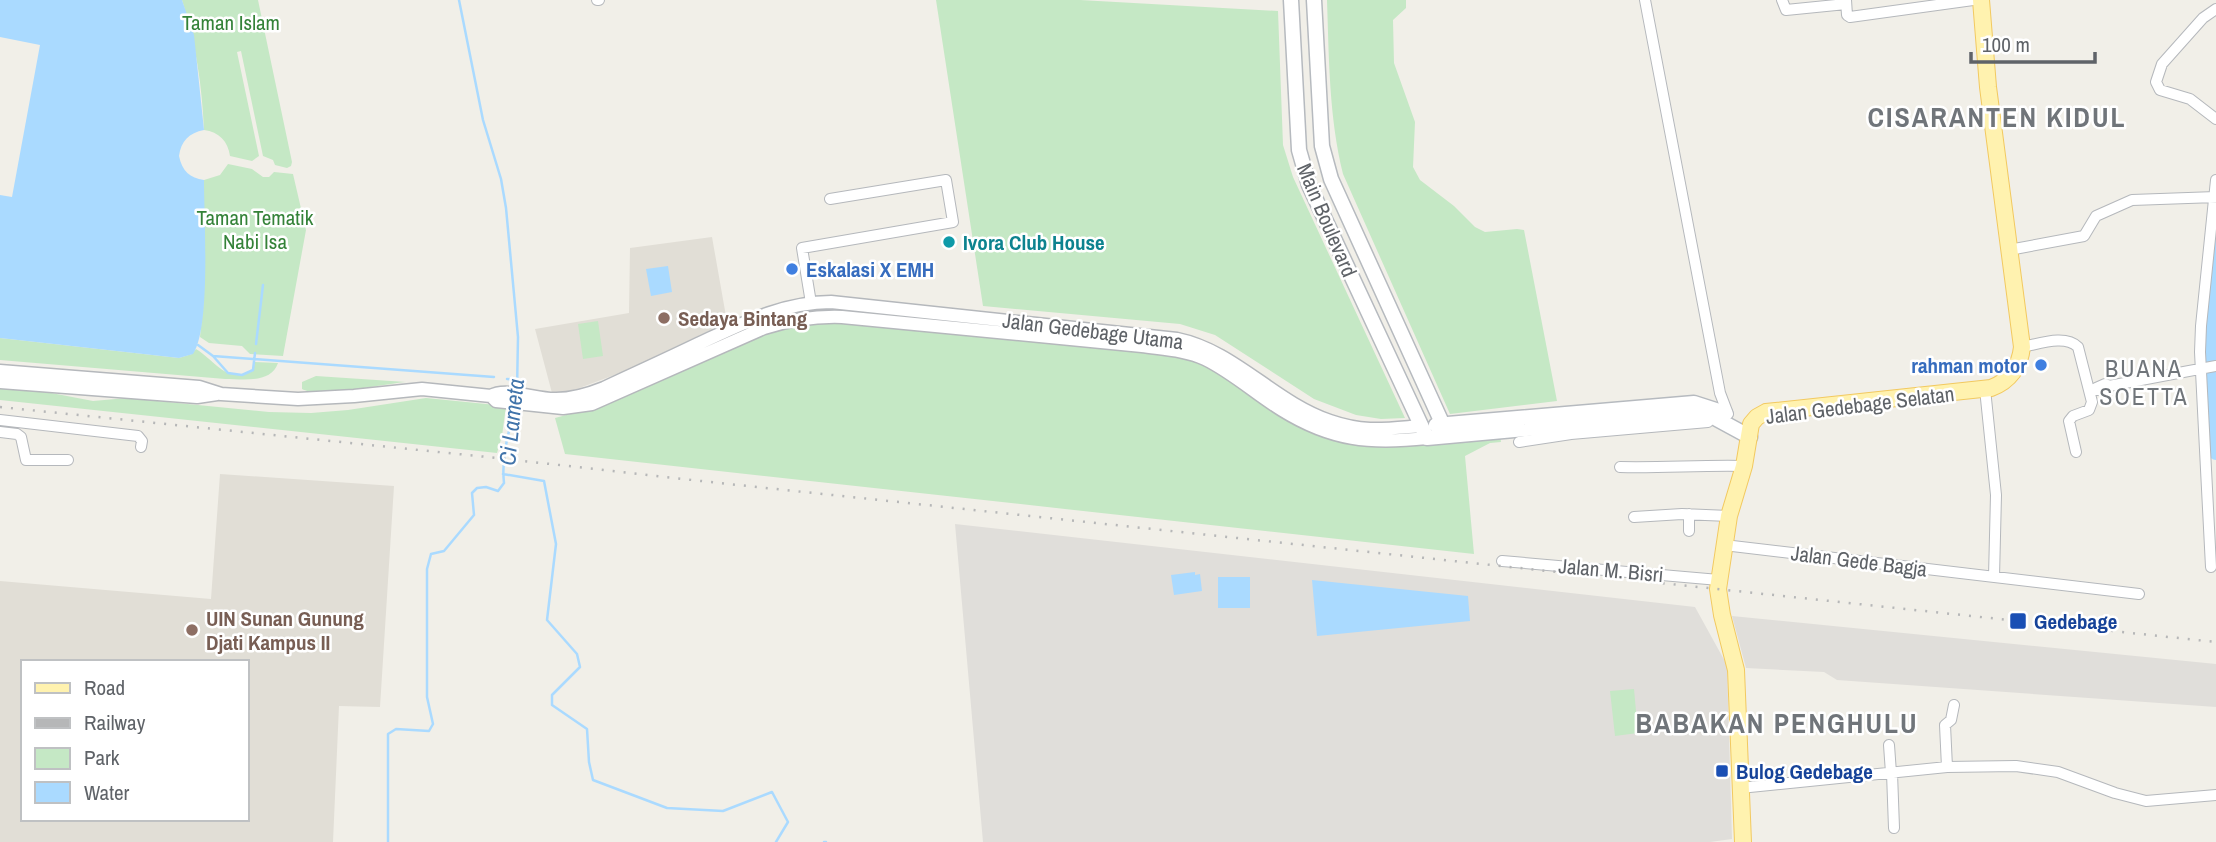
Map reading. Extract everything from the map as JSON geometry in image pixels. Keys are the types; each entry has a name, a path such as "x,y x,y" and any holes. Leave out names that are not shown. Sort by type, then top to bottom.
{"main road":[{"name":"Main Boulevard","path":"1291,0 1299,150 1309,185 1424,432"},
{"name":"Main Boulevard","path":"1314,0 1322,146 1331,179 1446,430"},
{"path":"1981,0 1989,87 2022,346"},
{"path":"1324,221 1345,213"},
{"name":"Jalan Gedebage Selatan","path":"1743,842 1736,670 1718,595 1729,516 1757,417 1766,412 1985,389 2003,382 2012,374 2020,361 2022,346"},
{"name":"Jalan Gedebage Utama","path":"1424,432 1620,415 1694,403 1728,415 1751,431"},
{"name":"Jalan Gedebage Utama","path":"1620,415 1654,422 1692,414 1751,431"}],"street":[{"path":"1645,0 1720,393 1728,415"},
{"path":"1782,0 1782,6 1786,10 1846,2 1847,15 1850,17 1930,3 1973,0"},
{"path":"2216,9 2203,18 2162,64 2156,82 2160,90 2190,99 2216,119"},
{"path":"811,303 802,248 953,222 946,180 830,199"},
{"path":"2211,567 2201,326 2216,180"},
{"path":"2009,250 2084,236 2096,215 2132,200 2215,197"},
{"name":"Jalan Gedebage Utama","path":"220,394 321,399 422,389 491,396 496,401 505,397 554,403 608,398 645,375 756,317 811,303 844,303 897,316 1142,346 1177,345 1206,360 1282,410 1324,430 1352,439 1384,442 1424,432"},
{"name":"Jalan Gedebage Utama","path":"645,375 789,320 818,316 897,316"},
{"path":"2022,346 2065,341 2074,343 2080,350 2092,389 2090,408 2073,416 2069,421 2076,452"},
{"path":"2092,389 2105,384 2109,386 2203,368"},
{"path":"0,371 199,387 220,394"},
{"path":"0,382 197,397 220,394"},
{"path":"1985,389 1996,495 1994,577"},
{"path":"0,420 138,436 142,441 141,447"},
{"path":"1519,442 1654,422 1708,422"},
{"path":"0,432 21,437 26,460 68,460"},
{"path":"1620,467 1666,468 1699,464 1744,466"},
{"path":"1634,517 1689,514 1729,516"},
{"path":"1689,514 1689,531"},
{"name":"Jalan Gede Bagja","path":"1724,545 2139,594"},
{"name":"Jalan M. Bisri","path":"1502,561 1719,580"},
{"path":"1947,767 1945,724 1951,720 1954,705"},
{"path":"1889,745 1894,828"},
{"path":"1740,788 1947,767 2015,766 2058,772 2115,793 2146,801 2216,795"}],"shaded area":[{"name":"Sedaya Bintang","path":"712,237 727,322 625,371 574,390 552,393 535,329 629,313 630,248"},
{"name":"UIN Sunan Gunung Djati Kampus II","path":"220,474 394,486 380,707 339,706 333,842 0,842 0,581 211,599"},
{"path":"955,524 1695,607 1727,665 1732,839 1710,842 983,842"},
{"path":"1732,616 2216,664 2216,707 1837,680 1824,672 1746,668"}],"green space":[{"name":"Taman Islam","path":"182,0 258,0 291,166 287,168 275,165 273,160 263,156 241,51 237,52 259,156 252,161 230,156 222,138 204,130 198,65"},
{"path":"936,0 1080,0 1278,11 1283,145 1293,177 1405,418 1381,419 1356,415 1314,399 1215,335 1180,324 983,306"},
{"path":"1327,0 1406,0 1406,8 1393,20 1394,63 1415,122 1413,167 1420,180 1454,206 1475,227 1485,232 1524,230 1557,401 1450,414 1343,174 1332,109"},
{"name":"Taman Tematik Nabi Isa","path":"228,164 252,169 263,177 269,177 274,172 293,174 306,230 283,356 250,354 242,346 209,343 200,337 204,297 204,180 220,175"},
{"path":"598,321 603,356 583,359 578,324"},
{"path":"818,321 1175,354 1203,364 1351,443 1384,447 1500,435 1501,442 1490,443 1465,456 1474,554 565,454 555,418 581,411 765,332"},
{"path":"0,338 179,358 192,354 196,349 222,370 235,375 253,371 255,362 278,363 274,370 263,377 225,379 0,360"},
{"path":"316,376 406,382 336,391 302,389 302,382"},
{"path":"0,388 41,391 93,401 127,398 269,412 348,410 426,398 506,406 497,453 0,400"},
{"path":"1634,689 1638,733 1615,736 1610,691"}],"water":[{"path":"0,0 182,0 194,35 204,130 187,138 179,156 187,173 204,180 204,297 199,340 193,354 179,358 0,338 0,195 12,197 40,45 0,37"},
{"path":"668,266 672,292 651,296 646,269"},
{"path":"1195,572 1195,575 1200,574 1202,591 1174,595 1171,575"},
{"path":"1218,577 1250,577 1250,608 1218,608"},
{"path":"1312,580 1468,596 1470,621 1317,636"}],"waterway":[{"name":"Ci Lameta","path":"459,0 483,120 501,179 506,208 518,337 517,390"},
{"path":"2216,244 2208,357 2216,452"},
{"path":"256,344 263,285"},
{"path":"198,345 213,356 494,377"},
{"path":"213,356 228,373 242,375 253,370 255,353"},
{"path":"507,379 518,380"},
{"name":"Ci Lameta","path":"388,842 388,734 396,729 429,731 433,724 427,697 427,569 431,554 444,551 474,515 472,493 477,488 486,487 498,491 504,483 505,454 515,407"},
{"path":"503,474 544,481 556,544 547,620 577,654 580,667 552,695 552,705 587,729 593,780 667,808 723,811 772,792 788,822 776,842"}],"railway":[{"path":"0,407 2216,642"}],"place":[{"name":"Ivora Club House","path":"949,242"},
{"name":"Eskalasi X EMH","path":"792,269"},
{"name":"Sedaya Bintang","path":"664,318"},
{"name":"rahman motor","path":"2041,365"},
{"name":"Gedebage","path":"2018,621"},
{"name":"UIN Sunan Gunung Djati Kampus II","path":"192,630"},
{"name":"Bulog Gedebage","path":"1722,771"}],"district":[{"name":"CISARANTEN KIDUL","path":"1997,117"},
{"name":"BUANA SOETTA","path":"2144,382"},
{"name":"BABAKAN PENGHULU","path":"1777,723"}]}
